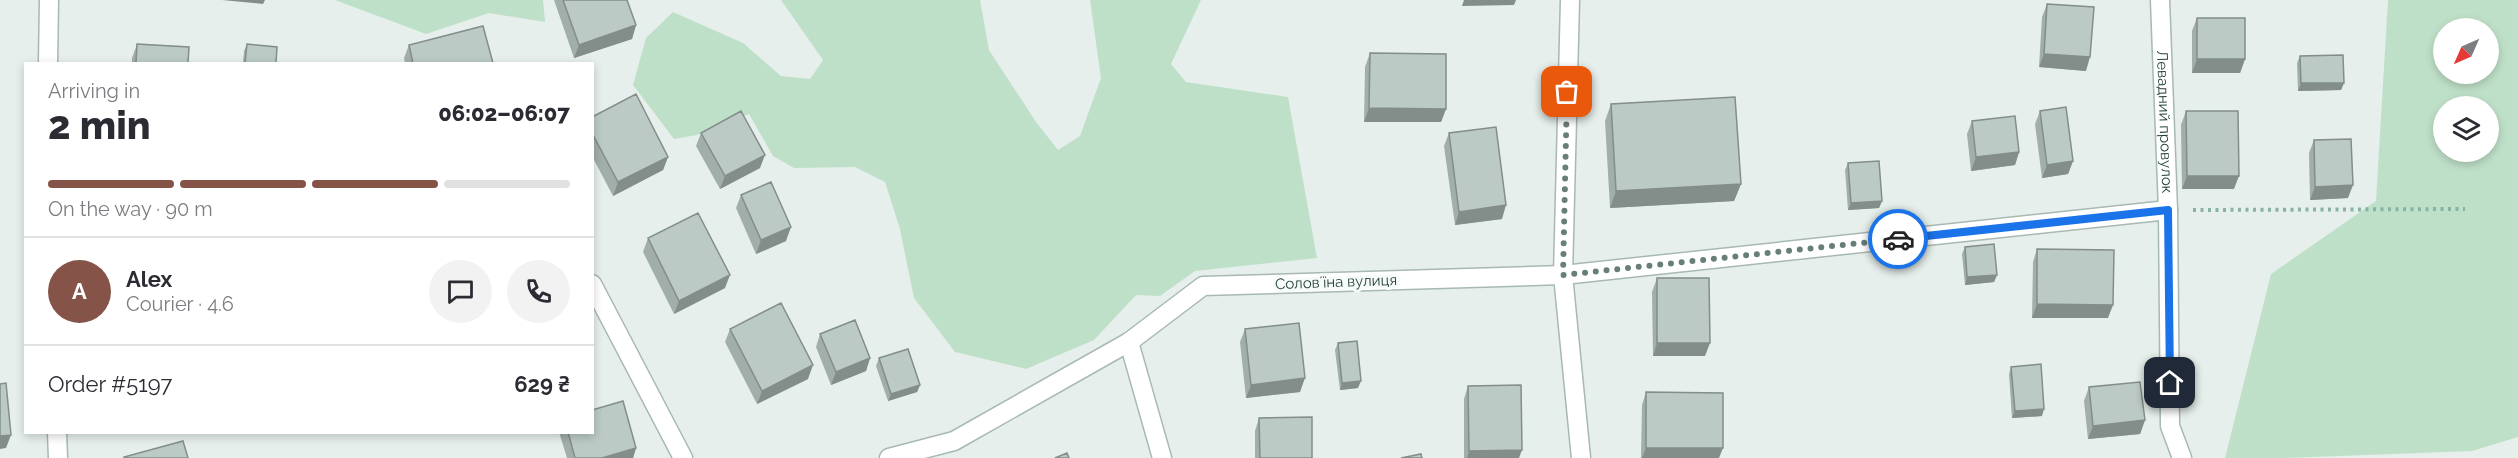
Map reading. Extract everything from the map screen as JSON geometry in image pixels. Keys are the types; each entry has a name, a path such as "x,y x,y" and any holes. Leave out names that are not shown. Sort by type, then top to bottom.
{"street":[{"path":"48,62 49,0"},
{"path":"1570,0 1563,275 1581,458"},
{"name":"Левадний провулок","path":"2160,0 2168,210 2170,426 2182,458"},
{"name":"Соловʼїна вулиця","path":"889,458 954,441 1129,342 1203,286 1563,275 2168,210"},
{"path":"594,288 683,458"},
{"path":"1129,342 1162,458"},
{"path":"57,434 58,458"}],"path":[{"path":"2168,210 2465,209"}],"green space":[{"path":"335,0 543,0 545,22 489,13 426,34"},
{"path":"781,0 980,0 989,50 1036,122 1058,150 1080,136 1101,78 1090,0 1201,0 1171,64 1186,82 1288,97 1317,258 1195,271 1160,296 1136,295 1094,340 1026,369 955,352 914,298 900,229 885,182 855,167 794,168 773,156 749,114 697,135 674,139 633,85 646,38 673,12 743,43 781,76 810,79 823,60"},
{"path":"2388,0 2518,0 2518,437 2472,451 2225,458 2271,274 2376,201"}],"building":[{"path":"563,0 627,0 636,25 579,45"},
{"path":"2047,4 2094,7 2090,57 2044,54"},
{"path":"2197,18 2245,18 2245,59 2197,59"},
{"path":"483,26 493,62 413,62 409,45"},
{"path":"137,44 189,47 188,62 136,62"},
{"path":"247,44 277,47 276,62 245,62"},
{"path":"1370,53 1446,54 1446,109 1369,108"},
{"path":"2343,55 2344,83 2301,83 2300,56"},
{"path":"636,94 668,157 618,182 594,137 594,116"},
{"path":"1735,97 1741,184 1616,191 1611,104"},
{"path":"2066,107 2073,161 2047,165 2040,111"},
{"path":"741,111 765,155 725,176 701,133"},
{"path":"2186,111 2238,111 2239,176 2187,176"},
{"path":"2015,116 2019,152 1976,157 1972,121"},
{"path":"1496,127 1506,205 1459,212 1449,133"},
{"path":"2351,139 2353,185 2315,187 2314,140"},
{"path":"1879,161 1882,201 1851,203 1848,163"},
{"path":"771,182 791,227 761,240 741,195"},
{"path":"698,213 730,275 679,301 648,238"},
{"path":"1994,244 1997,275 1967,277 1965,247"},
{"path":"2037,249 2114,250 2113,305 2037,304"},
{"path":"1657,278 1709,278 1710,343 1657,343"},
{"path":"781,303 813,365 762,391 730,329"},
{"path":"855,320 870,358 836,372 820,334"},
{"path":"1299,323 1305,378 1251,385 1245,329"},
{"path":"1357,341 1361,381 1342,383 1338,343"},
{"path":"908,349 920,385 891,394 879,358"},
{"path":"2041,364 2044,409 2015,411 2011,367"},
{"path":"2140,382 2145,420 2093,426 2089,387"},
{"path":"6,383 11,435 0,436 0,384"},
{"path":"1521,385 1522,450 1469,451 1468,386"},
{"path":"1646,392 1723,393 1723,448 1646,448"},
{"path":"623,401 636,448 602,458 575,458 569,434 594,434 594,409"},
{"path":"1312,417 1312,458 1260,458 1259,418"},
{"path":"183,441 188,458 124,458 124,457"},
{"path":"1067,453 1069,458 1055,458"},
{"path":"1421,454 1422,458 1401,458"}],"way so far":[{"path":"1567,92 1563,275 1898,239"}],"route":[{"path":"1898,239 2168,210 2170,383"}]}
